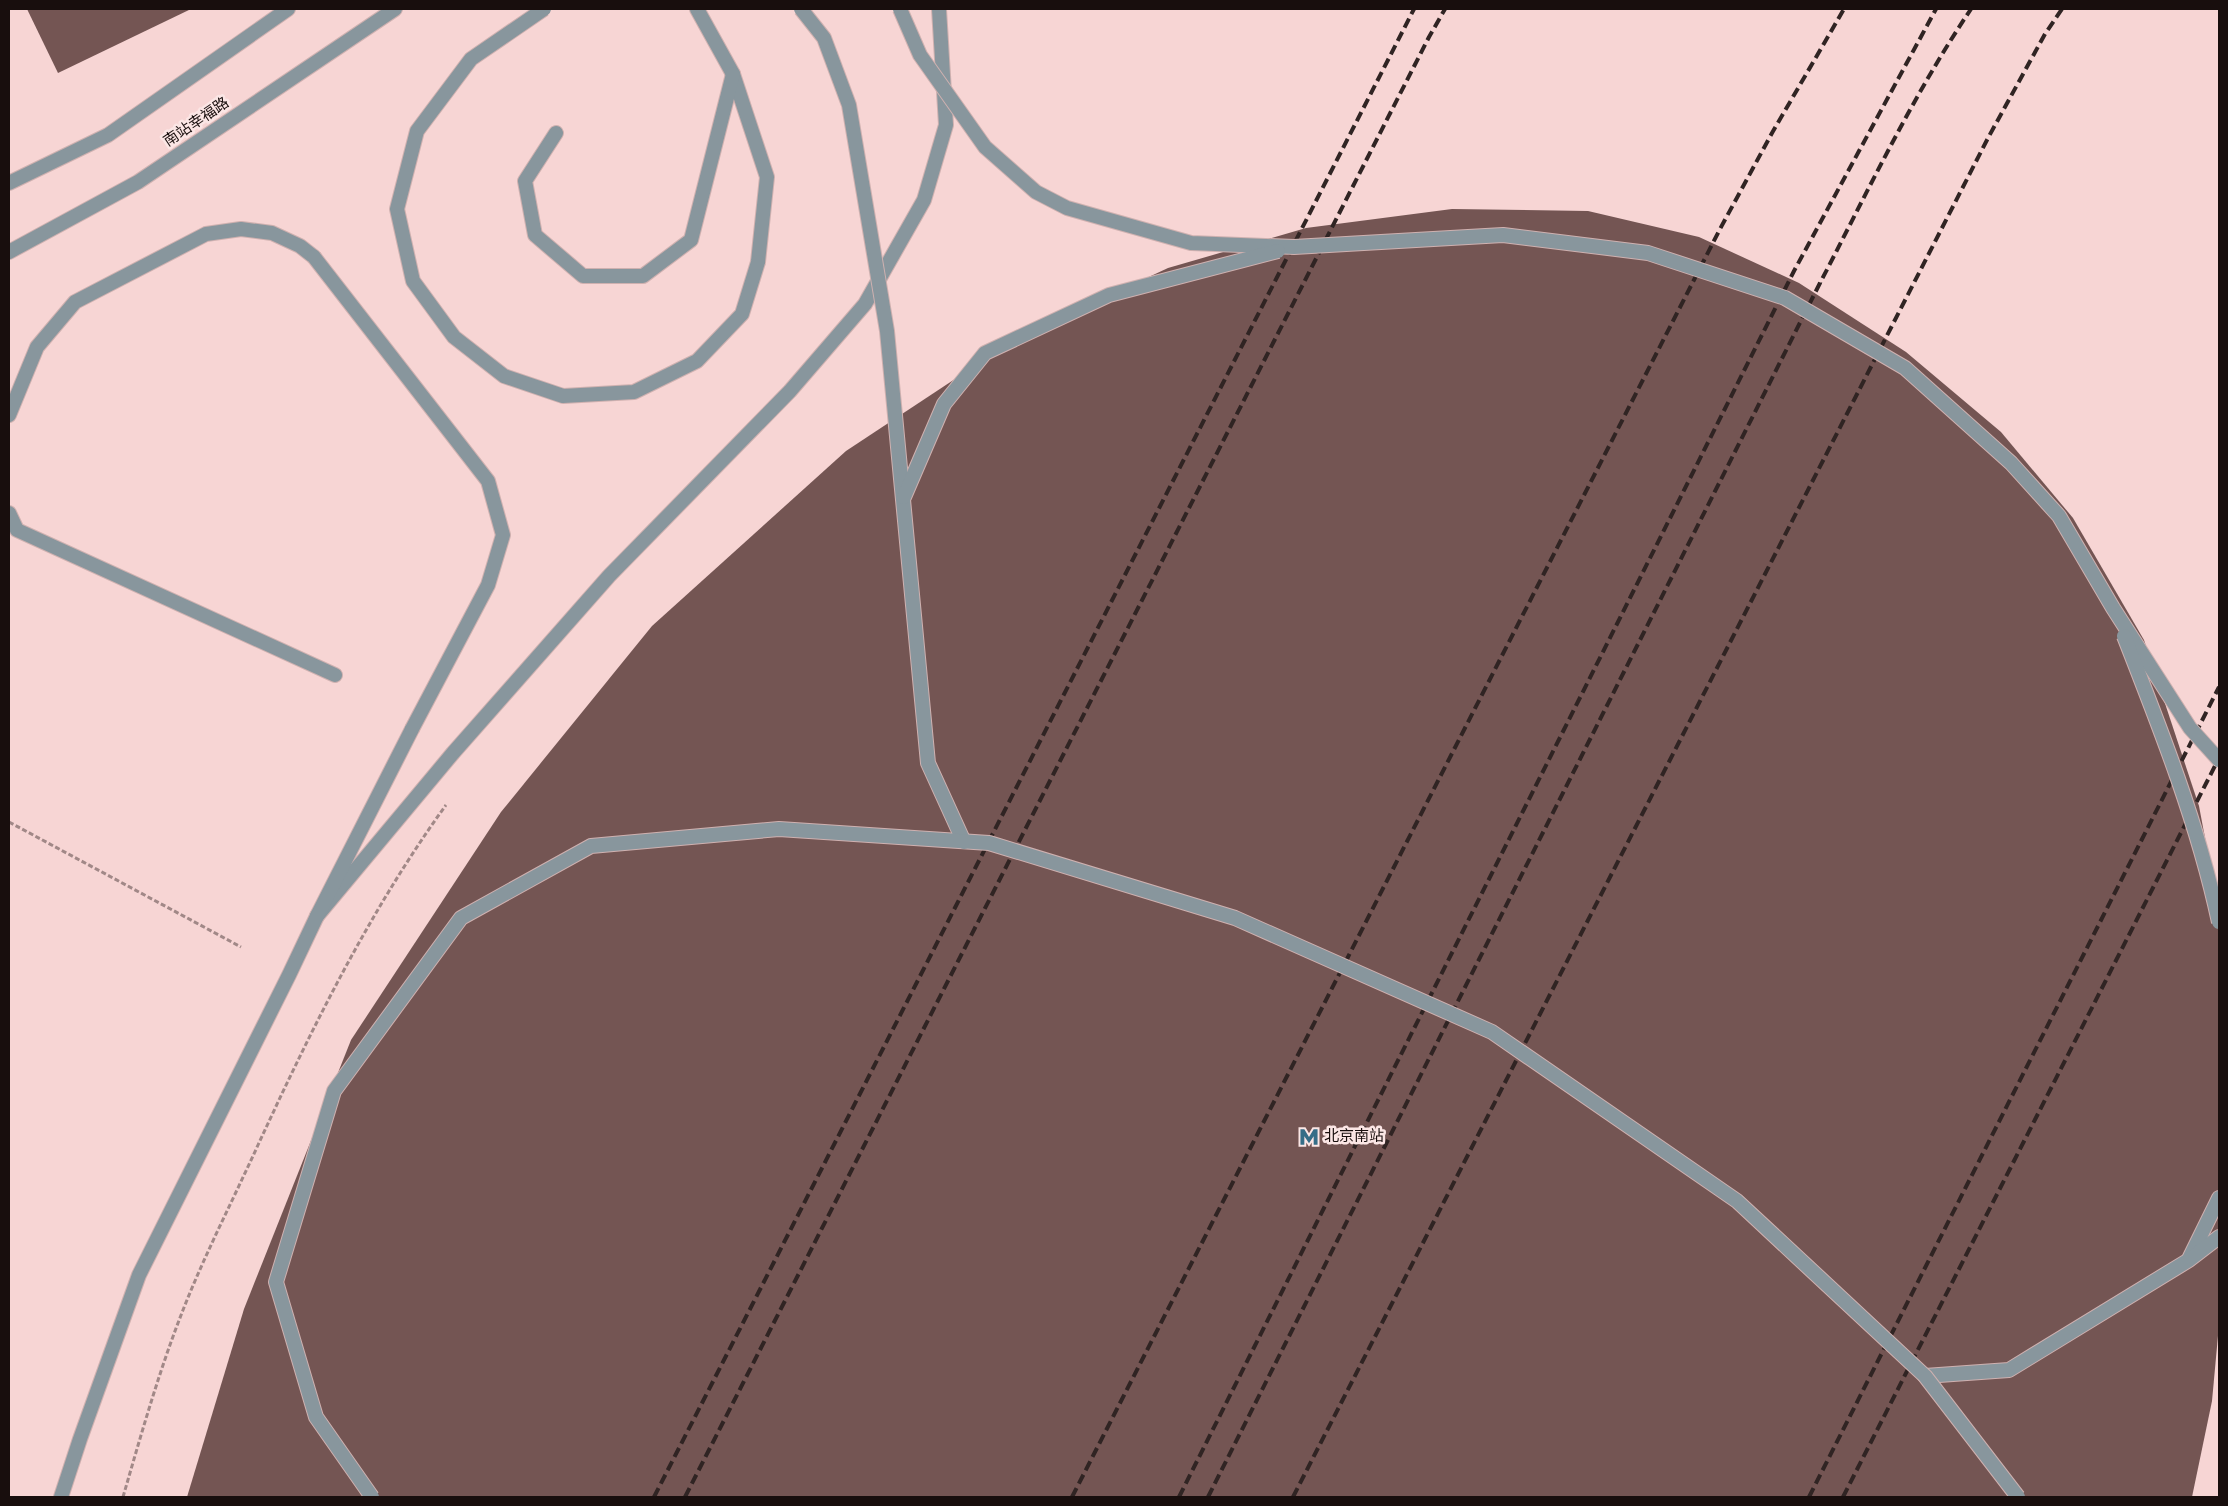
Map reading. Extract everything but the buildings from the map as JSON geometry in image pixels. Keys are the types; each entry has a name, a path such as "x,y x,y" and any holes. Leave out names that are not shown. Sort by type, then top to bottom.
{"street":[{"path":"9,184 108,135 288,9"},
{"name":"南站幸福路","path":"9,252 138,182 395,9"},
{"path":"544,9 471,59 417,131 397,209 414,280 454,337 504,376 563,396 634,392 697,361 742,314 758,262 767,177 733,74 698,9"},
{"path":"801,9 824,38 849,105 887,331 928,763 964,842"},
{"path":"900,9 920,55 986,147 1036,192 1067,208 1191,243 1294,248 1503,235 1648,253 1785,298 1905,368 2011,463 2059,516 2113,608 2190,728 2219,760"},
{"path":"316,916 452,753 608,576 790,391 865,304 924,200 946,124 939,9"},
{"path":"556,133 525,181 535,235 583,276 643,276 691,240 733,74"},
{"path":"9,416 37,347 74,302 206,234 241,228 272,233 300,246 314,257 488,481 503,535 488,585 316,916 285,984 139,1275 61,1497"},
{"path":"903,500 944,404 985,354 1109,295 1294,248"},
{"path":"9,513 17,530 335,675"},
{"path":"2113,608 2172,760 2213,893 2219,922"},
{"path":"372,1497 316,1417 276,1282 334,1091 461,918 591,846 779,829 989,843 1235,918 1492,1032 1737,1201 1925,1376 2018,1497"},
{"path":"2189,1260 2219,1198"},
{"path":"1925,1376 2009,1370 2189,1260 2219,1237"}],"path":[{"path":"123,1497 144,1424 183,1310 301,1052 366,932 416,847 451,800"},
{"path":"9,822 241,947"}],"railway":[{"path":"654,1497 1414,9"},
{"path":"685,1497 1429,37 1445,9"},
{"path":"1072,1497 1720,229 1772,133 1844,9"},
{"path":"1179,1497 1794,271 1936,9"},
{"path":"1208,1497 1820,283 1910,109 1971,9"},
{"path":"1293,1497 1988,138 2045,34 2062,9"},
{"path":"1809,1497 2219,687"},
{"path":"1843,1497 2219,758"}],"place":[{"name":"北京南站","path":"1309,1137"}]}
